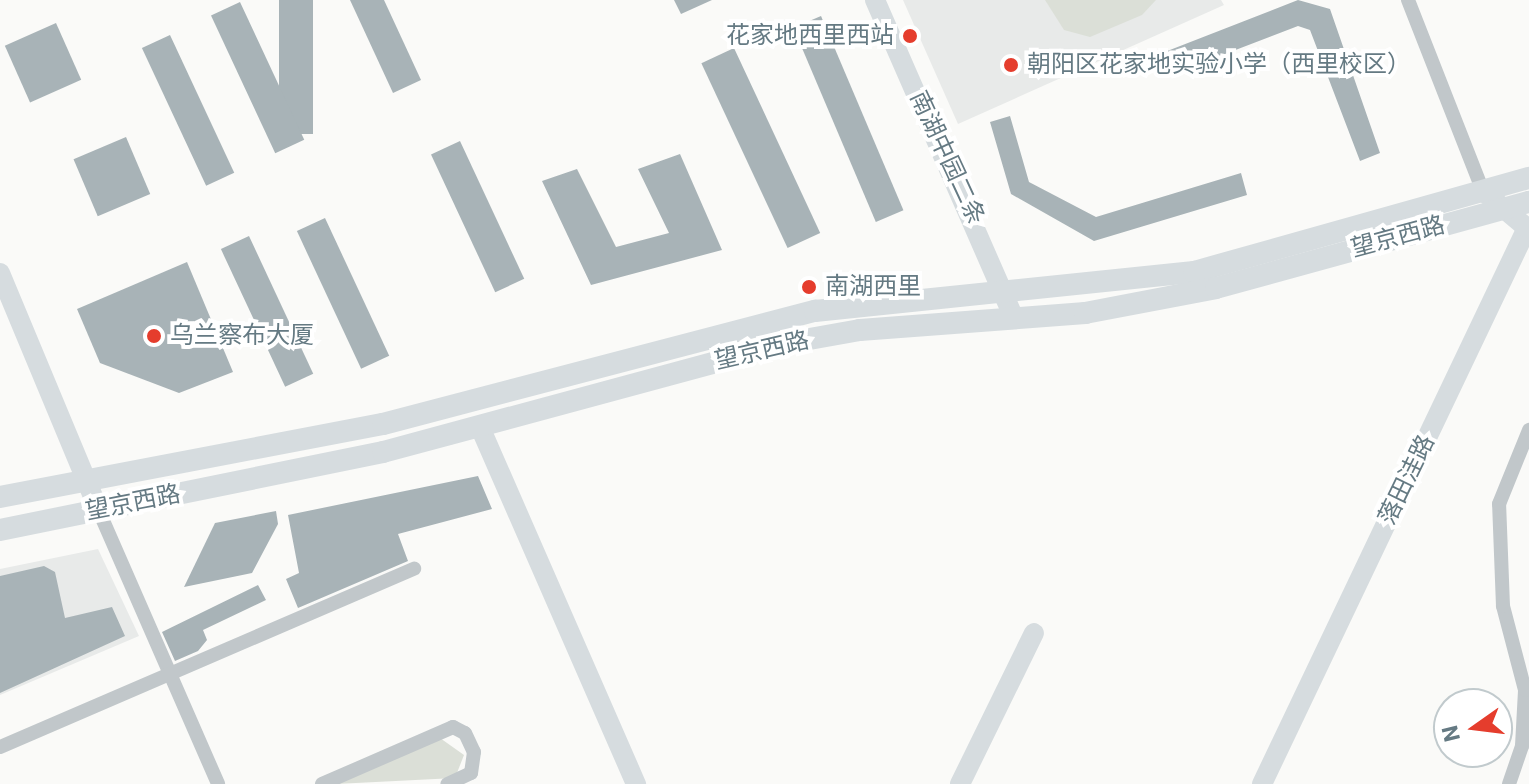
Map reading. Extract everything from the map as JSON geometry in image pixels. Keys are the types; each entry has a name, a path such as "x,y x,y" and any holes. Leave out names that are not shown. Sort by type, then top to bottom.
{"main road":[{"name":"望京西路","path":"0,497 383,424 815,311 1009,295 1194,272 1529,178"},
{"name":"望京西路","path":"0,530 480,427 787,343 1014,318 1216,288 1529,202"}],"street":[{"name":"南湖中园二条","path":"875,0 1009,295 1014,318"},
{"path":"1408,0 1483,191"},
{"name":"落田洼路","path":"1262,784 1527,228 1483,191"},
{"path":"0,273 98,509 218,784"},
{"path":"480,427 636,784"},
{"path":"1509,784 1522,746 1525,690 1503,606 1499,504 1529,430"},
{"path":"0,747 414,569"},
{"path":"960,784 1034,633"},
{"path":"322,784 453,727 474,752 471,773 453,783"}],"shaded area":[{"name":"朝阳区花家地实验小学（西里校区）","path":"903,0 1221,0 1224,5 958,124"},
{"path":"1045,0 1156,0 1142,15 1090,37 1064,30"},
{"path":"98,549 139,636 0,695 0,569"},
{"path":"440,738 464,755 455,778 336,784"}],"building":[{"path":"279,0 313,0 313,134 279,134"},
{"path":"350,0 384,0 421,80 393,93"},
{"path":"674,0 712,0 681,14"},
{"path":"1298,0 1330,9 1380,153 1360,161 1310,30 1298,26 1165,77 1157,55"},
{"path":"240,2 304,140 275,153 211,16"},
{"path":"821,16 903,210 876,222 793,28"},
{"path":"56,23 81,80 30,102 5,46"},
{"path":"170,35 234,173 206,186 142,48"},
{"path":"734,48 820,233 788,248 701,63"},
{"path":"1010,116 1029,182 1096,217 1241,173 1247,195 1094,241 1011,194 990,122"},
{"path":"126,137 150,194 98,216 74,159"},
{"path":"460,141 524,279 495,292 431,155"},
{"path":"680,154 722,250 591,285 542,181 577,169 616,247 669,233 638,169"},
{"path":"325,218 389,356 361,369 297,231"},
{"path":"249,236 313,374 285,387 221,249"},
{"name":"乌兰察布大厦","path":"187,262 233,372 179,393 100,363 77,309"},
{"path":"478,476 492,509 398,534 408,561 298,608 286,579 299,573 288,515"},
{"path":"276,511 278,524 252,573 184,587 215,523"},
{"path":"44,566 55,572 65,618 112,607 125,636 0,693 0,576"},
{"path":"258,585 266,600 203,630 207,640 198,651 175,661 162,632"}],"place":[{"name":"花家地西里西站","path":"910,36"},
{"name":"朝阳区花家地实验小学（西里校区）","path":"1011,65"},
{"name":"南湖西里","path":"809,287"},
{"name":"乌兰察布大厦","path":"154,336"}]}
